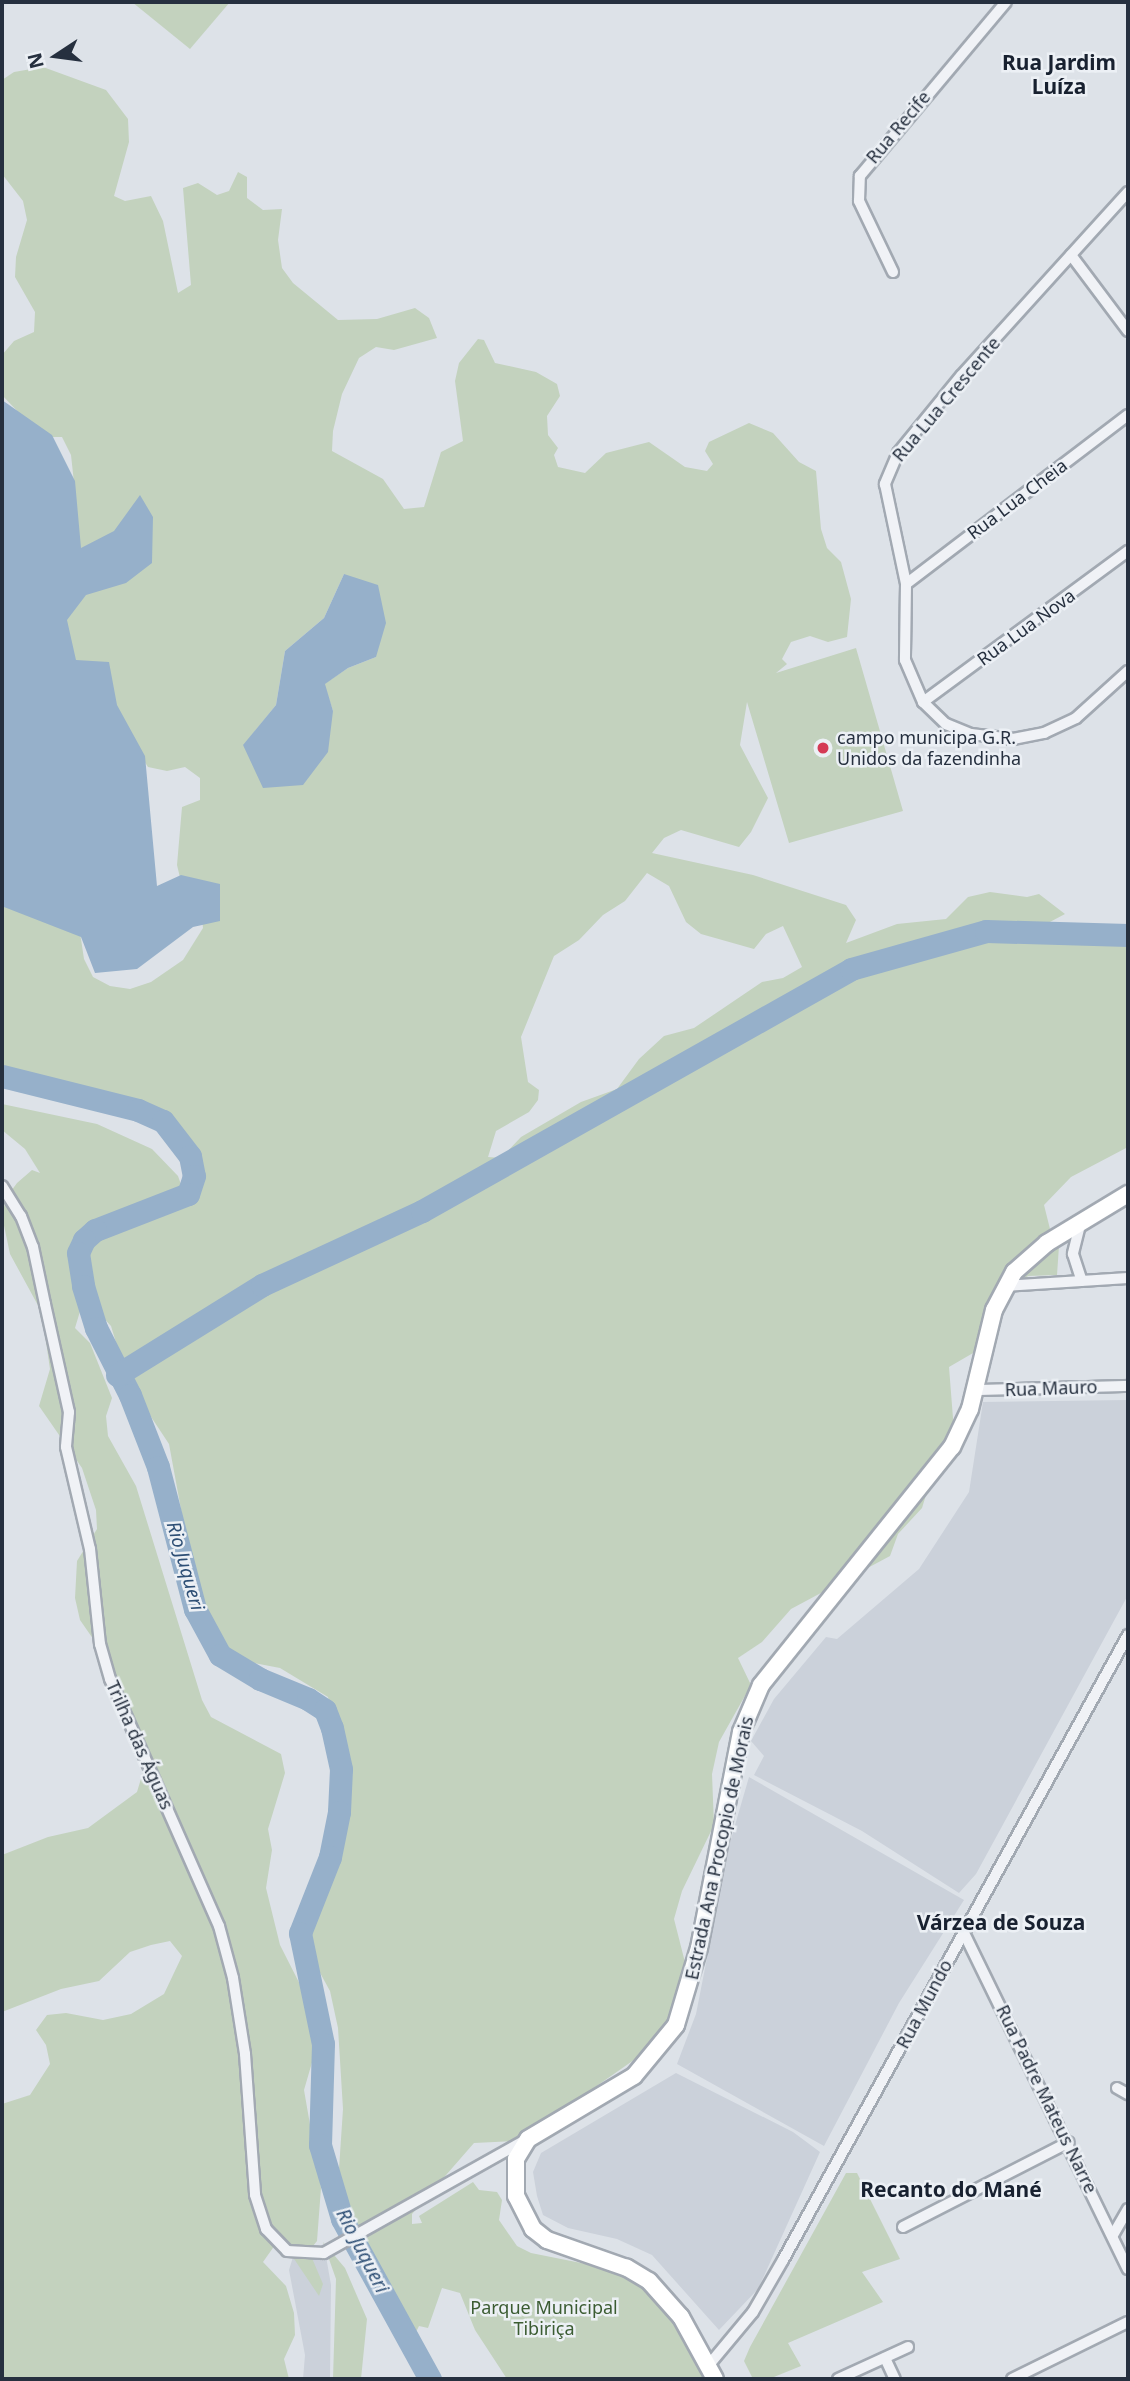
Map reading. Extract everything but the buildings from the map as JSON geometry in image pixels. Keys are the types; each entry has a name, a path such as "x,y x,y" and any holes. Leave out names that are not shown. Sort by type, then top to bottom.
{"street":[{"name":"Rua Recife","path":"892,272 859,201 860,176 1006,2"},
{"name":"Rua Lua Crescente","path":"1128,192 961,376 892,463 886,497 906,584 902,640 911,679 923,702 956,730 1004,739 1030,737 1076,718 1128,671"},
{"path":"1071,255 1128,331"},
{"name":"Rua Lua Cheia","path":"906,584 1128,415"},
{"name":"Rua Lua Nova","path":"923,702 1128,551"},
{"name":"Trilha das Águas","path":"2,1186 21,1216 33,1247 69,1412 66,1447 90,1549 100,1644 110,1679 219,1926 233,1978 245,2054 257,2210 266,2229 287,2251 307,2255 330,2248 528,2139"},
{"name":"Estrada Ana Procopio de Morais","path":"528,2139 634,2076 676,2025 699,1948 750,1706 778,1661 952,1447 975,1390 986,1335 1004,1286 1028,1258 1081,1221 1128,1194"},
{"path":"1081,1221 1073,1254 1082,1281"},
{"path":"1004,1286 1128,1278"},
{"name":"Rua Mauro","path":"975,1390 1128,1386"},
{"name":"Rua Mundo","path":"712,2373 753,2312 783,2260 1128,1635"},
{"name":"Rua Padre Mateus Narre","path":"963,1931 1069,2142 1128,2269"},
{"path":"1117,2088 1128,2094"},
{"path":"528,2139 516,2159 514,2175 516,2196 533,2229 547,2240 627,2268 649,2281 681,2317 712,2373"},
{"path":"903,2227 1069,2142"},
{"path":"1113,2235 1128,2209"},
{"path":"1011,2379 1128,2322"},
{"path":"838,2379 908,2347"},
{"path":"885,2358 895,2379"}],"shaded area":[{"path":"1128,1400 1128,1595 976,1874 959,1893 862,1831 754,1775 764,1756 751,1741 774,1699 826,1637 837,1639 919,1569 969,1492 983,1402"},
{"path":"749,1777 964,1900 899,2003 824,2146 677,2064 696,2014 729,1846"},
{"path":"676,2073 793,2132 820,2152 758,2289 719,2330 652,2255 617,2239 568,2228 543,2215 537,2196 533,2172 541,2153"},
{"path":"324,2245 331,2285 330,2379 303,2379 305,2355 289,2270 296,2247"}],"green space":[{"path":"132,2 230,2 190,49"},
{"name":"Parque Municipal Tibiriça","path":"43,67 106,90 128,119 129,142 114,196 125,201 151,196 163,221 178,293 191,285 183,188 198,183 217,195 229,191 238,172 247,177 247,198 263,210 282,209 278,240 282,268 293,283 338,320 377,319 415,308 429,318 437,338 394,350 376,347 359,358 342,394 333,431 332,451 383,479 404,509 424,507 441,452 463,441 455,381 459,363 478,339 484,340 495,363 536,372 557,384 560,396 547,416 548,435 558,448 554,455 558,467 585,473 606,453 649,442 685,467 707,471 713,464 705,451 709,442 749,423 773,433 799,462 816,471 821,529 827,548 841,562 851,599 847,637 828,642 810,636 791,642 782,659 787,664 776,673 856,648 903,811 789,843 747,702 740,745 768,798 751,832 739,847 681,830 664,838 652,853 753,875 846,905 856,920 846,943 897,924 946,919 968,897 990,892 1027,897 1039,894 1065,914 1048,923 1054,941 1128,944 1128,1147 1071,1177 1044,1205 1055,1249 1059,1246 1057,1275 1028,1276 1001,1299 980,1349 949,1367 954,1431 942,1443 922,1508 898,1534 890,1556 791,1609 762,1642 738,1658 751,1685 719,1742 712,1774 714,1825 682,1891 674,1919 690,1982 665,2030 641,2055 518,2141 474,2143 412,2214 412,2224 422,2223 419,2216 473,2182 479,2190 497,2192 502,2200 499,2220 517,2246 531,2253 616,2270 649,2289 674,2312 712,2379 507,2379 475,2330 460,2293 442,2288 428,2328 419,2326 412,2340 407,2333 348,2209 339,2169 343,2109 338,2028 330,1991 301,1938 302,1918 335,1799 337,1740 328,1697 280,1668 243,1661 226,1650 216,1635 194,1580 169,1444 128,1382 111,1326 98,1312 81,1308 75,1328 90,1343 112,1398 106,1416 108,1436 136,1486 202,1700 211,1717 281,1754 285,1773 268,1829 272,1850 266,1888 280,1945 316,2016 320,2035 304,2090 321,2188 317,2241 309,2251 323,2284 319,2296 284,2244 275,2245 263,2262 286,2286 294,2313 295,2335 284,2359 289,2379 2,2379 2,2104 30,2095 50,2064 46,2045 36,2030 47,2015 66,2013 103,2020 131,2014 164,1994 182,1956 170,1941 151,1945 130,1952 99,1981 61,1989 2,2012 2,1855 48,1837 88,1828 137,1792 143,1772 105,1656 80,1620 75,1598 77,1561 97,1529 96,1510 82,1468 39,1406 50,1369 44,1328 40,1309 10,1254 2,1216 6,1198 17,1183 32,1170 40,1173 25,1149 2,1130 2,1104 97,1124 152,1149 178,1176 185,1196 200,1186 203,1168 199,1149 186,1134 128,1107 47,1098 2,1084 2,883 78,919 84,959 93,977 110,986 130,989 151,982 183,960 203,928 201,909 182,886 177,865 182,807 200,800 200,778 185,767 167,771 148,767 127,735 56,681 76,501 71,455 62,437 42,437 2,395 2,355 14,341 34,332 35,312 15,277 16,257 27,220 23,201 2,174 2,80 14,72","holes":["344,574 376,657 348,668 324,684 333,711 243,746 276,705 285,651 324,618","647,873 669,886 686,922 701,934 754,949 766,934 783,926 802,967 783,978 762,982 694,1028 664,1036 639,1059 617,1089 581,1102 521,1137 501,1158 488,1157 496,1131 529,1112 538,1100 539,1090 528,1082 521,1037 554,956 579,940 603,915 625,901"]},
{"path":"846,2173 857,2173 900,2259 862,2272 883,2302 788,2343 801,2366 769,2379 753,2379 744,2361 750,2347"},
{"path":"323,2242 345,2268 367,2319 361,2379 333,2379 336,2279"}],"water":[{"path":"2,400 52,435 75,481 81,548 114,531 140,495 153,517 152,563 126,583 86,595 67,620 76,660 109,662 117,705 145,756 157,886 181,875 220,884 220,921 193,927 137,969 95,973 81,937 4,907"},
{"path":"344,574 378,585 386,623 376,657 348,668 325,684 333,711 328,752 303,785 263,788 243,745 276,705 285,651 324,618"}],"waterway":[{"path":"117,1375 262,1285 422,1211 851,969 986,931 1128,935"},
{"name":"Rio Juqueri","path":"2,1076 138,1110 163,1121 190,1156 194,1176 188,1194 95,1230 84,1240 78,1253 83,1286 96,1328 130,1395 158,1467 195,1609 220,1655 260,1679 308,1699 325,1710 332,1728 341,1769 339,1812 330,1857 300,1933 323,2044 320,2145 342,2219 430,2379"}],"place":[{"name":"campo municipa G.R. Unidos da fazendinha","path":"823,748"}],"district":[{"name":"Rua Jardim Luíza","path":"1059,74"},
{"name":"Várzea de Souza","path":"1001,1922"},
{"name":"Recanto do Mané","path":"951,2189"}]}
